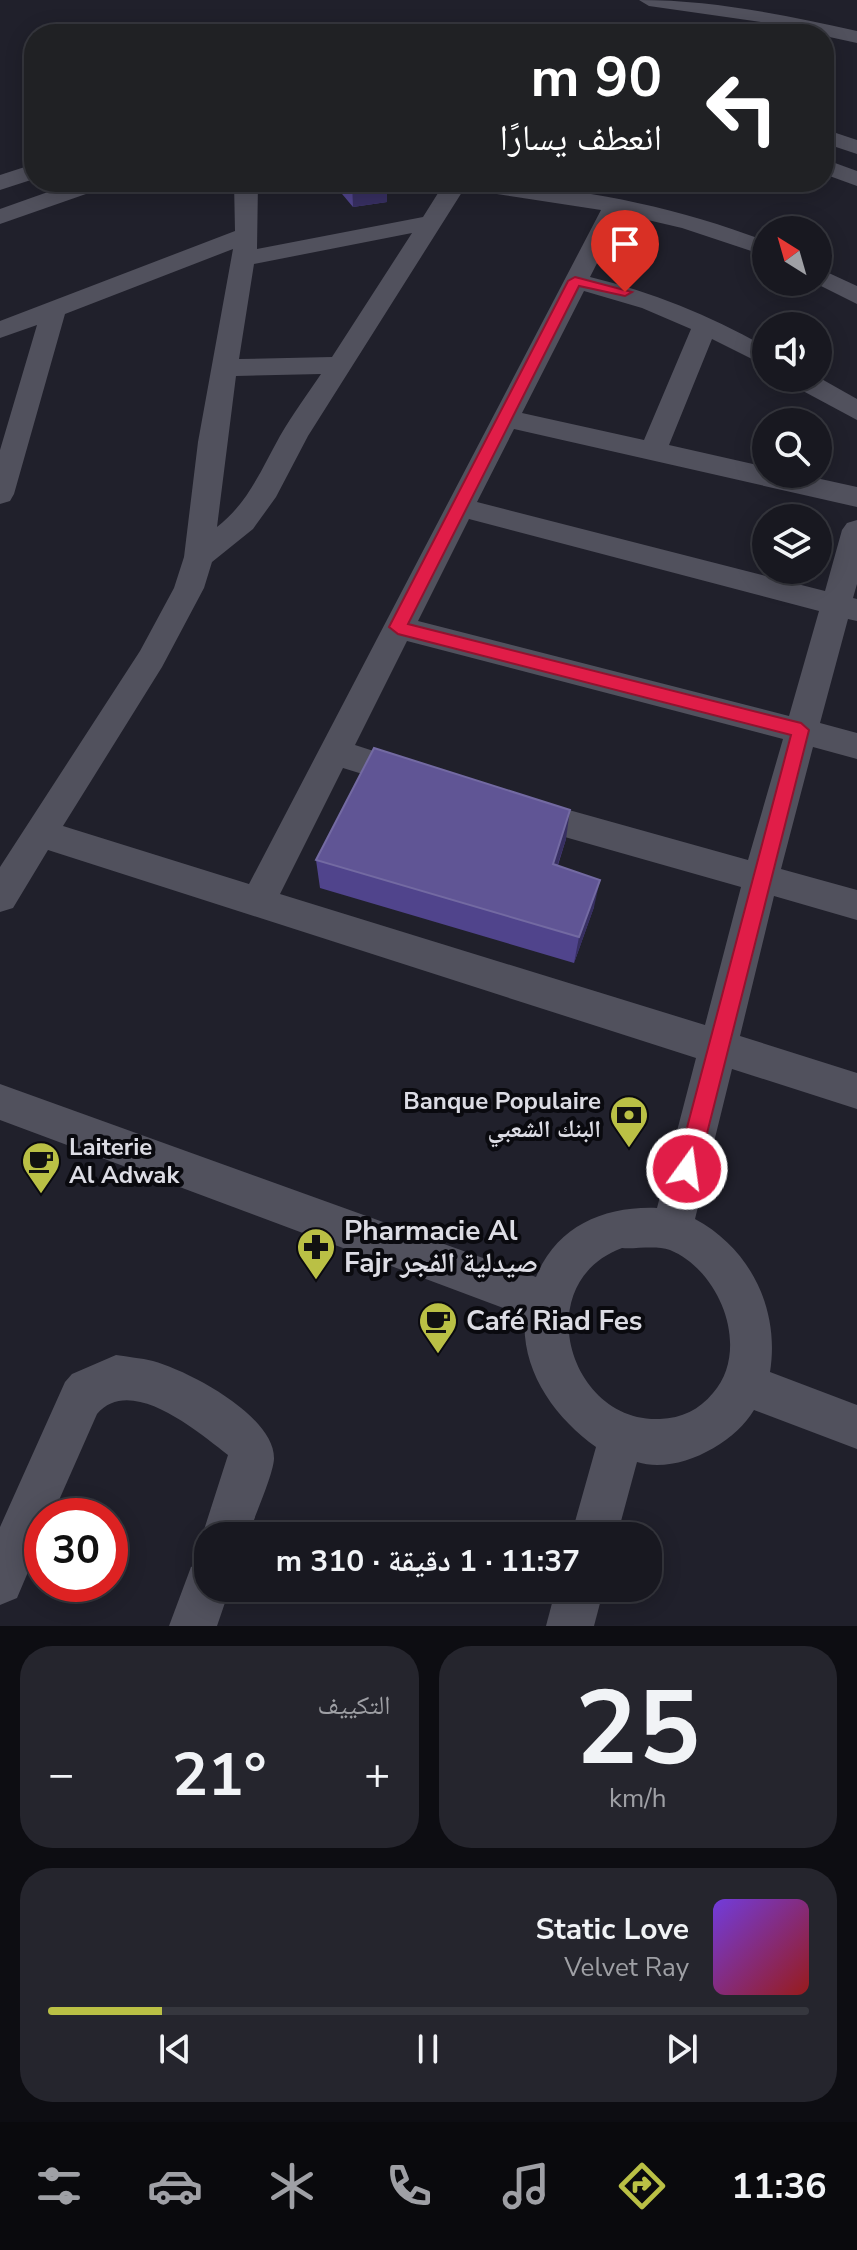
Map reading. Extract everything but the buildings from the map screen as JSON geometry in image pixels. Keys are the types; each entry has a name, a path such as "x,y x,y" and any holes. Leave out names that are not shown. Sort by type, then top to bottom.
{"street":[{"path":"663,1 798,24"},
{"path":"834,32 857,37"},
{"path":"834,139 857,147"},
{"path":"834,170 857,179"},
{"path":"0,183 24,175"},
{"path":"0,217 70,192"},
{"path":"0,897 159,646 189,588 199,557 224,368 244,247 246,192"},
{"path":"199,557 243,522 266,490 294,436 452,192"},
{"path":"534,192 616,203 700,223 752,243"},
{"path":"257,904 616,203"},
{"path":"0,330 54,309 244,247 432,222"},
{"path":"575,281 647,298 706,324 752,350"},
{"path":"832,283 857,296"},
{"path":"0,494 54,309"},
{"path":"653,450 706,324"},
{"path":"224,368 340,365"},
{"path":"824,392 857,411"},
{"path":"0,421 27,409"},
{"path":"505,418 857,497"},
{"path":"459,507 847,607"},
{"path":"672,1230 801,730 847,607 857,530"},
{"path":"398,627 857,746"},
{"path":"334,752 442,786"},
{"path":"502,804 857,905"},
{"path":"40,833 857,1091"},
{"path":"0,1102 546,1302"},
{"path":"622,1228 672,1230 696,1243 727,1269 747,1305 753,1345 745,1385 725,1415 696,1436 659,1442 622,1436 585,1415 559,1382 545,1342 546,1302 561,1267 588,1242 622,1228"},
{"path":"0,1581 81,1398 88,1390 116,1377 153,1383 203,1408 247,1442 251,1459 230,1522"},
{"path":"745,1385 857,1427"},
{"path":"598,1522 622,1436"},
{"path":"193,1626 202,1602"},
{"path":"570,1626 576,1602"}],"place":[{"name":"Banque Populaire البنك الشعبي","path":"629,1149"},
{"name":"Laiterie Al Adwak","path":"41,1195"},
{"name":"Pharmacie Al Fajr صيدلية الفجر","path":"316,1281"},
{"name":"Café Riad Fes","path":"438,1355"}],"route":[{"path":"625,292 575,281 398,627 801,730 687,1169"}]}
